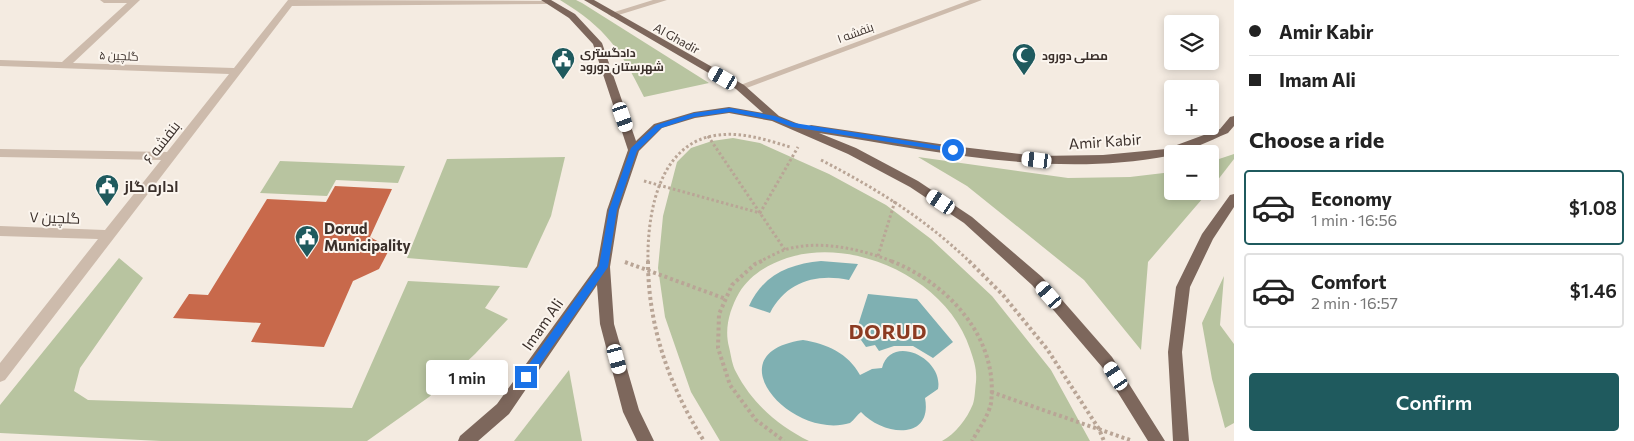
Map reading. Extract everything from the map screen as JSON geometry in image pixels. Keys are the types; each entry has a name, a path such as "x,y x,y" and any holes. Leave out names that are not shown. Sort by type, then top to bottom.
{"main road":[{"path":"545,0 572,16 597,43 634,150"},
{"name":"Al Ghadir","path":"588,0 740,87 775,118"},
{"path":"646,441 631,412 607,324 604,261 613,210 634,150 658,126 694,115 730,110 775,118 852,151 902,177 968,220 1037,281 1107,362 1157,441"},
{"name":"Amir Kabir","path":"792,125 953,150 1037,160 1103,159 1168,152 1224,131 1234,119"},
{"path":"1224,131 1234,137"},
{"path":"1181,441 1174,352 1183,287 1207,237 1234,198"},
{"name":"Imam Ali","path":"466,441 503,409 604,261"}],"street":[{"path":"104,0 136,0"},
{"path":"65,65 136,0"},
{"path":"291,1 545,0"},
{"path":"612,14 662,0"},
{"name":"بنفشه ۱","path":"740,87 978,0"},
{"name":"بنفشه ۶","path":"0,375 291,1"},
{"name":"گلچین ۵","path":"0,63 237,71"},
{"path":"0,153 171,156"},
{"name":"گلچین ۷","path":"0,231 110,235"}],"path":[{"path":"694,115 785,250"},
{"path":"760,213 808,132"},
{"path":"704,441 694,426 665,366 653,315 648,271 651,212 658,184 672,160 682,149 698,140 709,137 742,135 804,152"},
{"path":"819,160 895,201 946,239 989,280 1047,349 1099,429 1104,441"},
{"path":"625,176 760,213"},
{"path":"878,256 902,177"},
{"path":"784,441 756,420 730,384 718,348 719,314 732,285 755,264 785,250 824,245 866,251 907,267 944,292 974,326 990,365 991,405 972,441"},
{"path":"604,261 648,271 726,299"},
{"path":"991,392 1134,441"}],"green space":[{"path":"560,0 576,0 582,3 709,83 644,97 628,66 611,41 589,20"},
{"path":"733,138 760,143 829,174 886,205 931,239 992,296 1051,370 1090,441 942,441 960,426 970,410 974,399 975,365 959,324 942,303 920,284 896,269 869,259 841,253 813,253 787,258 766,267 748,281 736,299 729,319 727,333 736,372 750,394 776,421 809,441 720,441 691,392 665,317 658,268 663,216 677,162 691,148 712,141"},
{"path":"1234,154 1234,159 1219,178 1219,159"},
{"path":"565,157 551,216 527,268 407,258 447,159"},
{"path":"918,157 1068,178 1130,177 1164,173 1164,200 1201,200 1148,262 1141,350 1084,280 967,186"},
{"path":"280,161 405,166 398,183 336,180 327,196 260,193"},
{"path":"119,258 143,278 80,368 74,391 88,400 352,408 408,281 500,286 485,308 508,319 475,354 429,397 367,441 161,441 0,433 0,405"},
{"path":"1224,276 1220,325 1234,344 1234,423 1225,428 1212,379 1202,323"},
{"path":"569,370 582,441 514,441"}],"water":[{"path":"821,261 858,264 849,280 837,278 814,279 793,287 784,294 770,313 749,306 762,286 778,273 798,265"},
{"path":"868,294 917,299 953,342 933,358 913,346 894,346 879,351 875,345 866,347 861,340 853,341"},
{"path":"803,340 828,347 843,355 860,375 872,369 882,368 887,358 895,352 905,351 916,354 925,360 933,368 938,378 938,389 925,398 925,412 921,422 914,428 904,430 893,429 881,426 861,412 850,423 828,425 805,419 786,408 771,393 763,377 764,361 777,348"}],"building":[{"name":"Dorud Municipality","path":"335,186 392,189 370,237 390,248 379,269 353,281 324,347 251,342 261,323 173,318 189,294 208,295 267,199 326,202"}],"place":[{"name":"مصلی دورود","path":"1024,76"},
{"name":"دادگستری شهرستان دورود","path":"563,80"},
{"name":"اداره گاز","path":"107,207"},
{"name":"Dorud Municipality","path":"307,258"}],"district":[{"name":"DORUD","path":"888,331"}],"route":[{"path":"526,377 604,267 613,210 634,150 658,126 694,115 730,110 775,118 792,125 953,150"}]}
